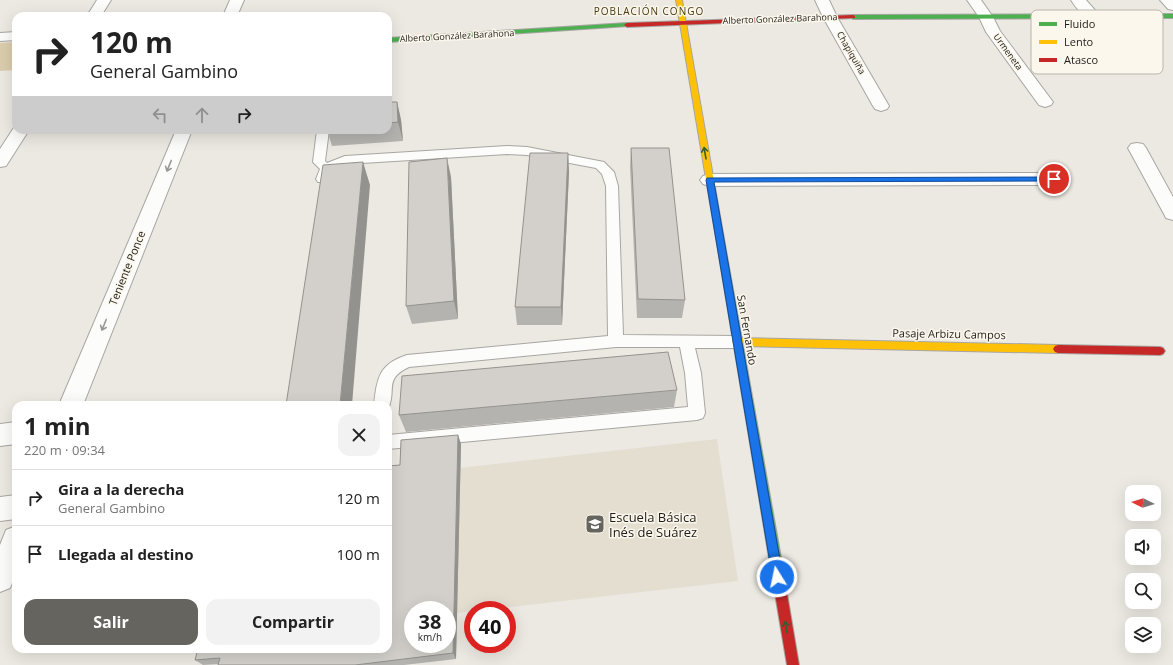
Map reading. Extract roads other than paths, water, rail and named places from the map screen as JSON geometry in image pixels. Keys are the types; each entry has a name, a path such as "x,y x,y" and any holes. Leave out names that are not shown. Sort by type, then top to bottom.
{"street":[{"path":"96,12 104,0"},
{"path":"232,12 237,0"},
{"name":"San Fernando","path":"678,0 792,665"},
{"name":"Chapiquiña","path":"822,0 830,17 881,106"},
{"name":"Urmeneta","path":"974,0 986,17 993,32 1045,102"},
{"path":"1078,0 1087,10"},
{"path":"1167,0 1173,6"},
{"name":"Alberto González Barahona","path":"1163,16 1173,16"},
{"name":"Alberto González Barahona","path":"392,40 682,22 830,17 1031,17"},
{"path":"0,38 12,36"},
{"path":"0,162 18,134"},
{"name":"Teniente Ponce","path":"73,401 182,134"},
{"path":"1137,148 1166,188 1173,214"},
{"path":"709,180 1054,179"},
{"name":"Pasaje Arbizu Campos","path":"737,342 1160,351"},
{"path":"0,434 12,433"},
{"path":"0,509 12,508"},
{"path":"0,578 12,549"}],"lane":[{"path":"322,134 319,162 327,169"},
{"path":"320,192 323,176 327,169 335,163 345,160 507,150 527,151 600,165 608,172 612,186 616,341"},
{"path":"383,401 386,377 393,366 407,361 616,341 737,342"},
{"path":"392,442 697,413 693,373 686,341"}],"place":[{"name":"Escuela Básica Inés de Suárez","path":"595,524"}],"district":[{"name":"POBLACIÓN CONGO","path":"649,11"}]}
